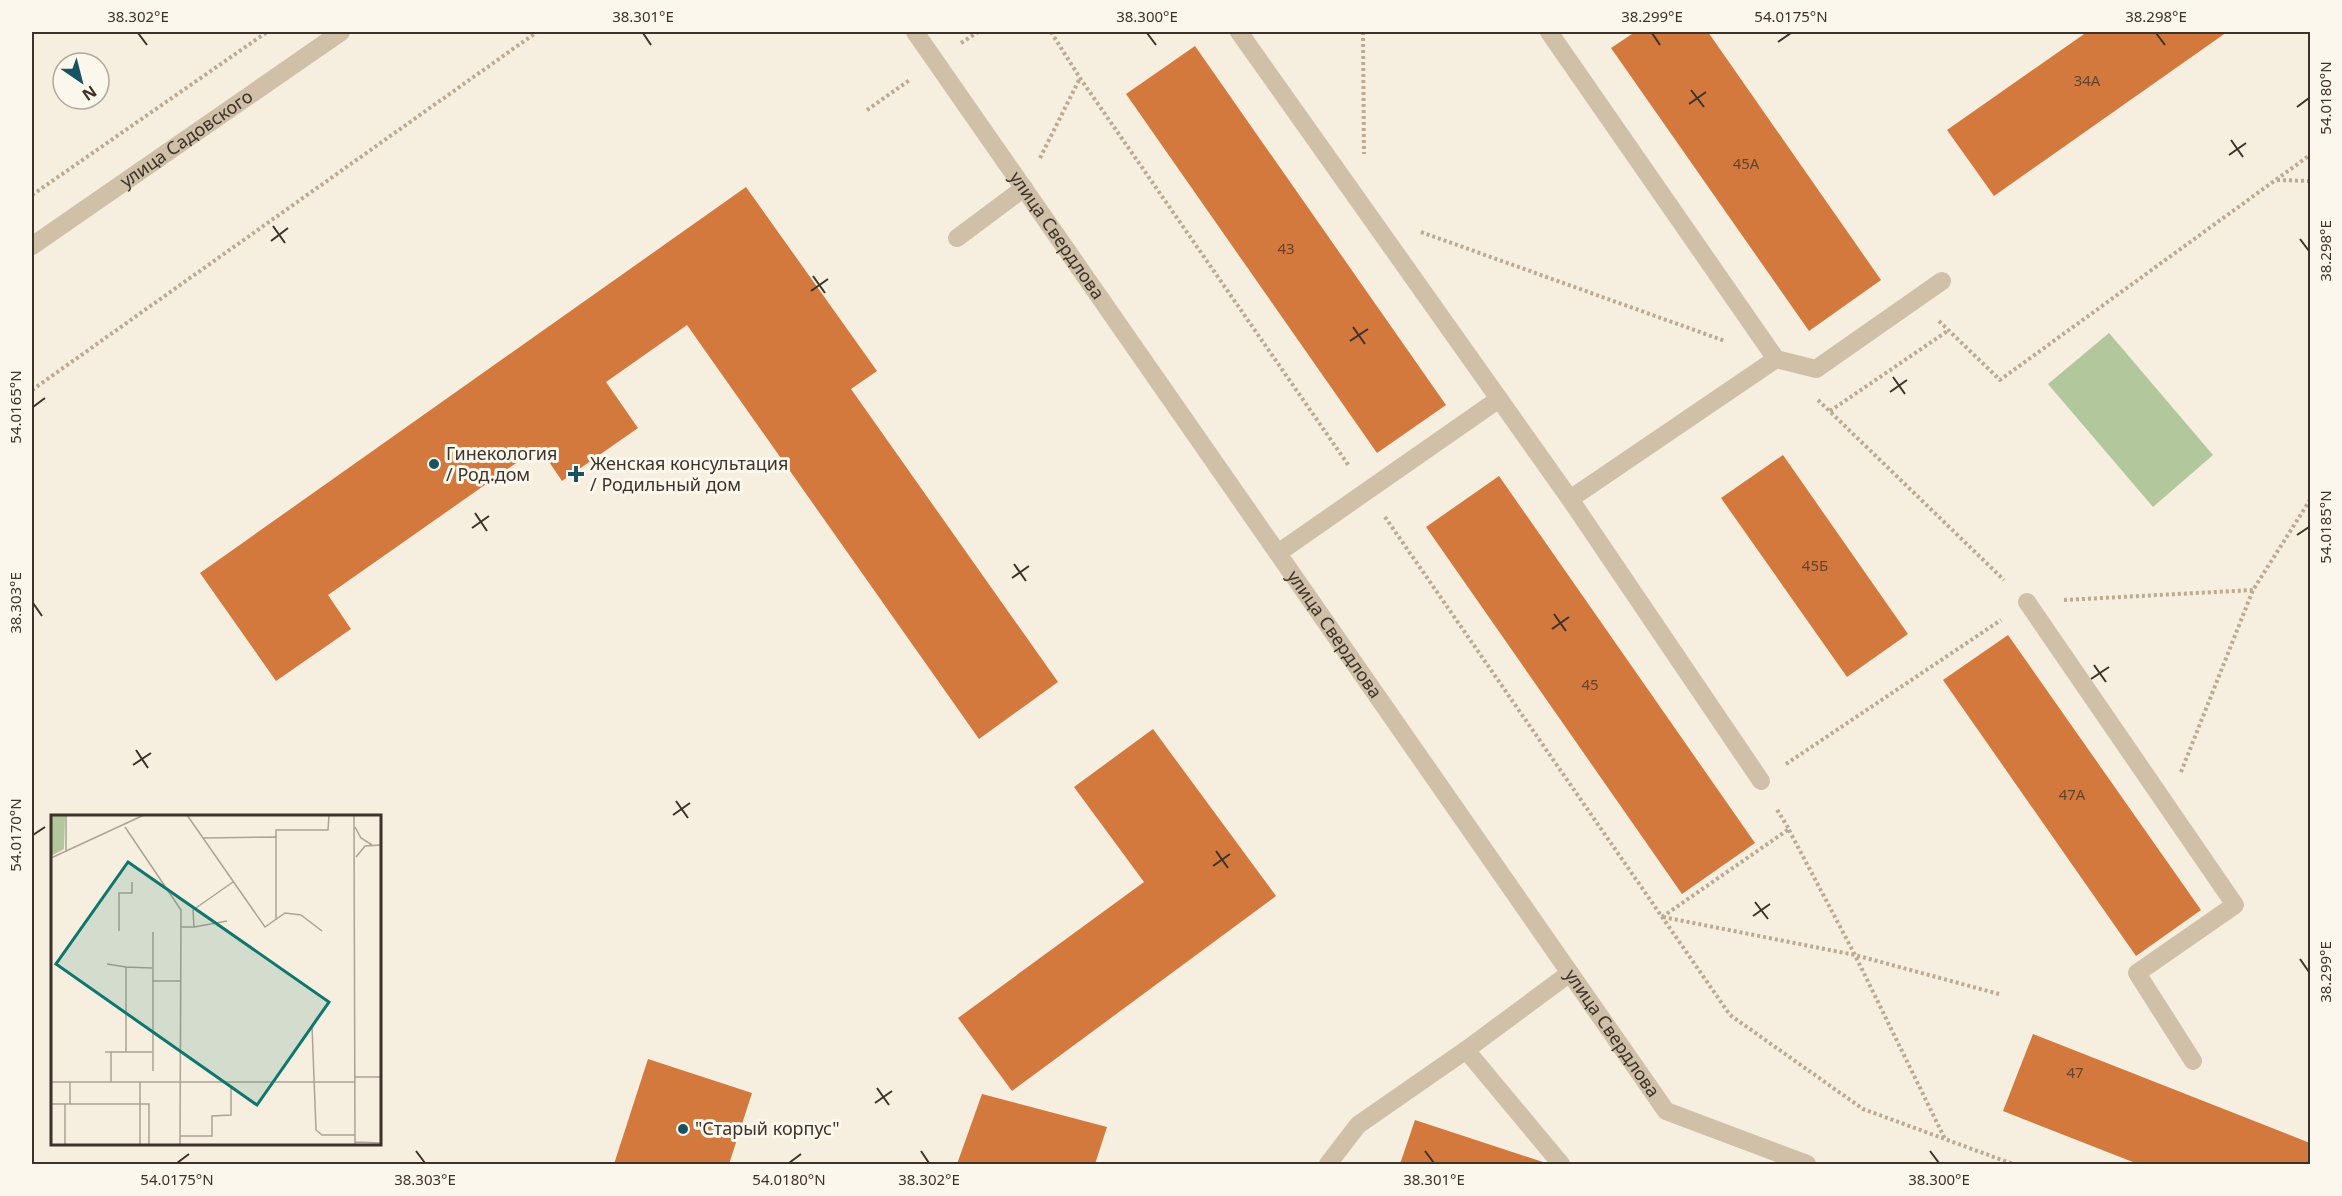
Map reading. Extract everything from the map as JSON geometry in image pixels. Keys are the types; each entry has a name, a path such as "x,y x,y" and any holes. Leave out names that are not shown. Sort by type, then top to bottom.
{"street":[{"name":"улица Садовского","path":"32,246 340,32"},
{"name":"улица Свердлова","path":"915,32 1665,1111 1807,1164"},
{"path":"1239,32 1570,500 1761,781"},
{"path":"1549,32 1776,359 1816,369 1942,281"},
{"path":"957,238 1024,188"},
{"path":"1570,500 1776,359"},
{"path":"1278,553 1499,399"},
{"path":"2027,602 2235,905 2137,974 2193,1060"},
{"path":"1328,1164 1358,1125 1466,1050 1570,973"},
{"path":"1466,1050 1562,1164"}],"path":[{"path":"32,195 267,32"},
{"path":"32,390 537,32"},
{"path":"1051,32 1080,78 1730,1015 1863,1109 2013,1164"},
{"path":"1363,32 1364,156"},
{"path":"1024,188 1080,78"},
{"path":"1915,300 2000,380 2310,156"},
{"path":"2277,180 2310,181"},
{"path":"1420,232 1776,359"},
{"path":"1830,411 1949,330"},
{"path":"1815,397 2027,602"},
{"path":"2167,806 2253,590 2310,500"},
{"path":"1945,1140 1855,955 1789,829 1761,781 2027,602 2253,590"},
{"path":"1662,917 1789,829"},
{"path":"1662,917 1855,955 1999,994"}],"green space":[{"path":"2109,333 2213,455 2153,507 2048,384"}],"building":[{"path":"1635,32 1708,32 1881,280 1809,331 1611,48"},
{"path":"2087,32 2227,32 1994,196 1947,130"},
{"path":"1195,46 1446,405 1377,453 1126,94"},
{"name":"Гинекология / Род.дом","path":"746,187 877,371 851,389 1058,682 979,739 687,325 606,382 638,428 562,481 539,447 328,595 351,629 276,681 200,573"},
{"path":"1783,455 1908,634 1847,677 1721,498"},
{"path":"1499,476 1755,843 1682,894 1426,527"},
{"path":"2008,635 2201,910 2136,956 1943,680"},
{"path":"1153,729 1276,896 1012,1091 958,1018 1144,882 1074,787"},
{"path":"2033,1034 2310,1143 2310,1164 2138,1164 2003,1111"},
{"name":"\"Старый корпус\"","path":"648,1059 752,1093 729,1164 614,1164"},
{"path":"982,1094 1107,1127 1095,1164 957,1164"},
{"path":"1415,1120 1543,1162 1542,1164 1400,1164"}],"place":[{"name":"Гинекология / Род.дом","path":"434,464"},
{"name":"Женская консультация / Родильный дом","path":"576,474"},
{"name":"\"Старый корпус\"","path":"683,1129"}]}
